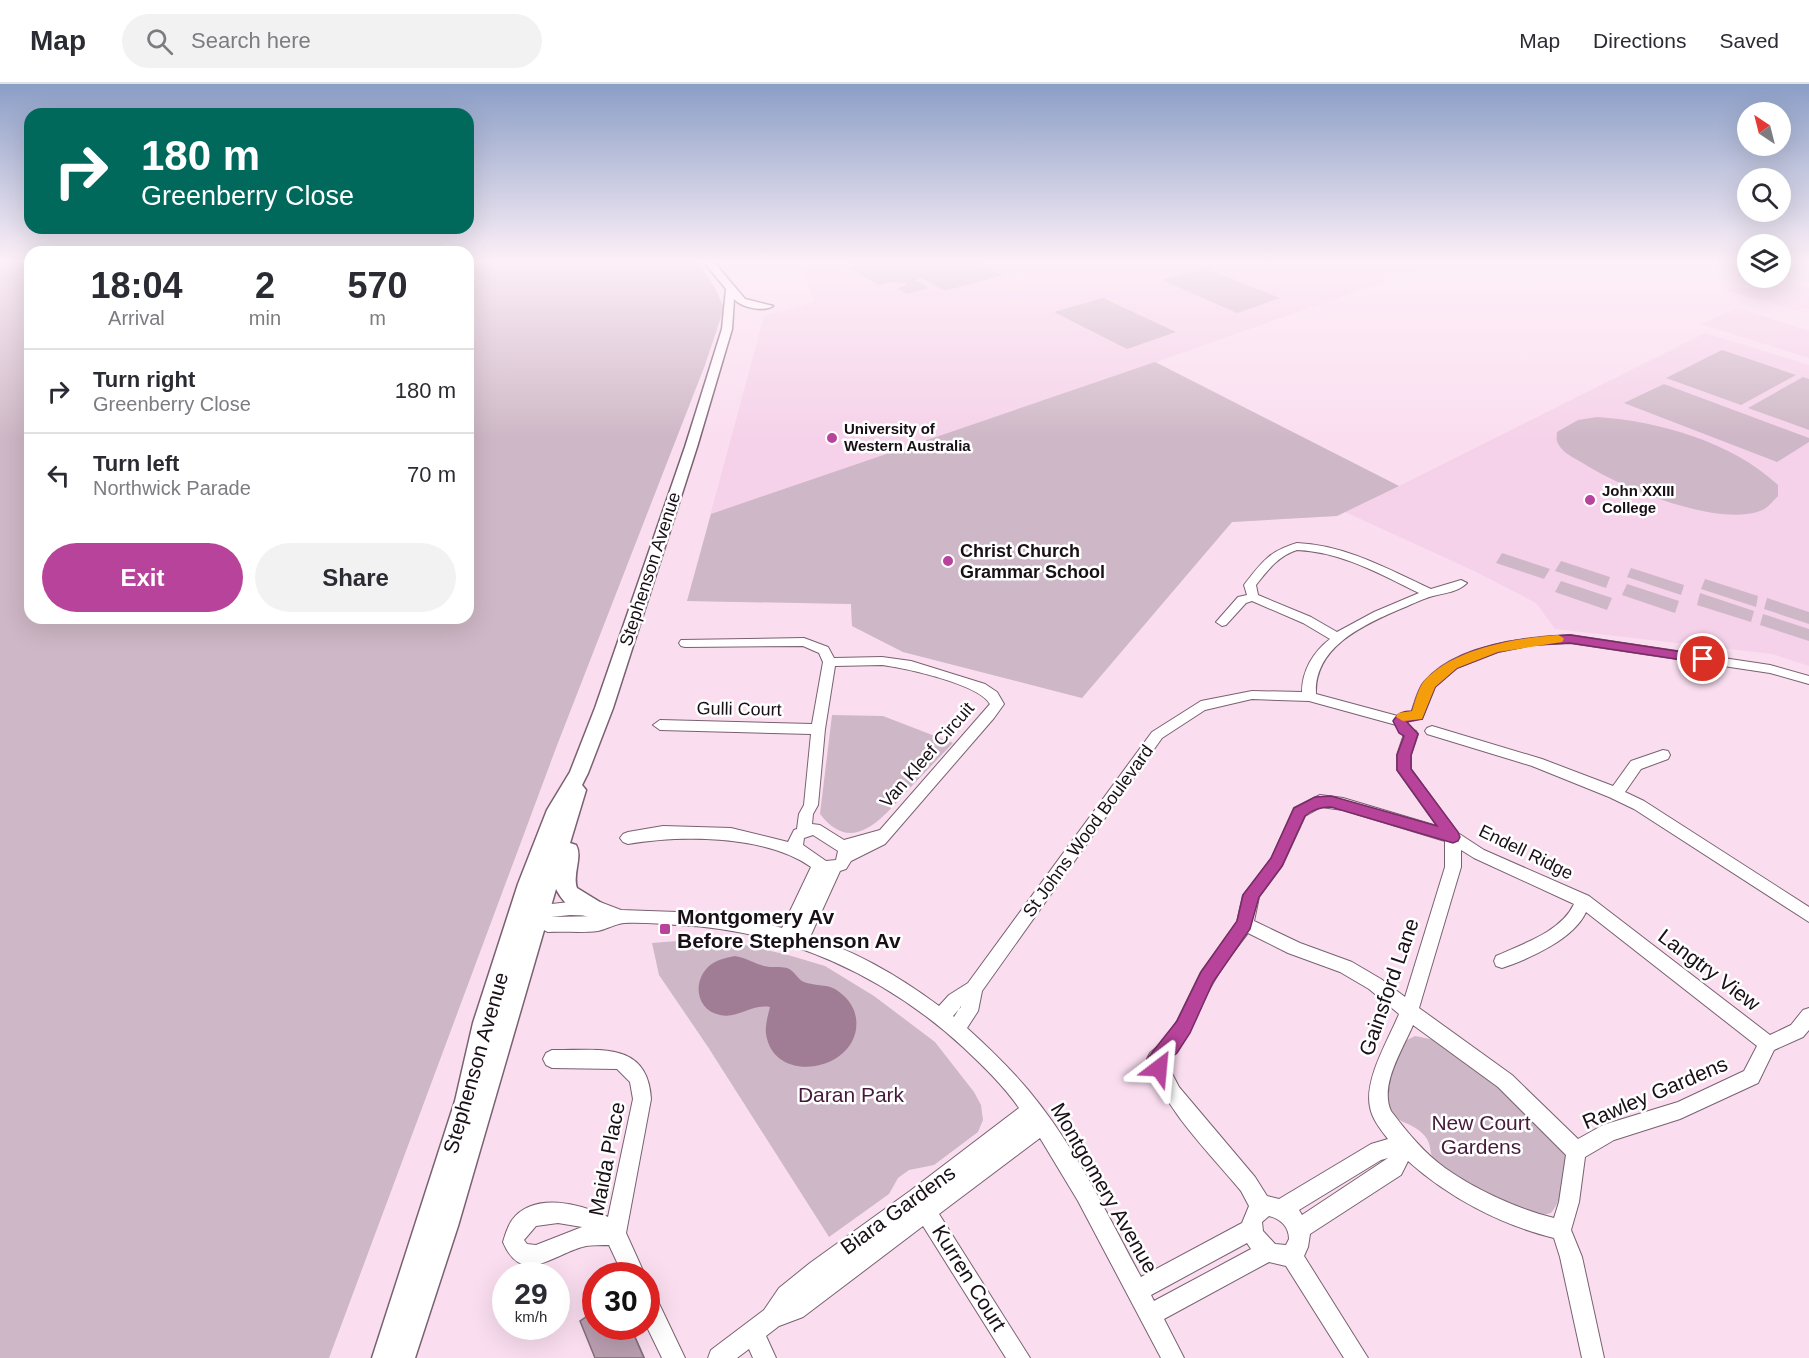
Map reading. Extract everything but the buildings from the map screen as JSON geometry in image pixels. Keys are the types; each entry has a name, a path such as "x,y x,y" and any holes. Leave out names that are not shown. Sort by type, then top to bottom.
{"main road":[{"name":"Stephenson Avenue","path":"400,1358 444,1226 496,1047 557,810 579,773 604,708 718,363 728,320"},
{"name":"Stephenson Avenue","path":"718,363 725,356 740,320"},
{"name":"Stephenson Avenue","path":"387,1358 468,1101 485,1023 532,901 575,801 579,773"},
{"path":"575,801 579,819 563,871 564,879 572,899 595,910"}],"street":[{"path":"1253,597 1250,585 1281,551 1300,548 1326,548 1429,593"},
{"path":"1309,697 1310,674 1322,653 1336,637 1429,593 1443,591 1461,583"},
{"path":"1222,622 1242,600 1253,597 1307,620 1336,637"},
{"path":"1417,716 1429,685 1453,665 1495,649 1533,641 1581,640 1770,669 1809,680"},
{"path":"685,643 804,642 824,650 829,663 818,729 811,805 806,814 805,837"},
{"name":"Van Kleef Circuit","path":"829,663 882,661 907,664 980,687 992,695 997,704 880,840 836,859"},
{"name":"St Johns Wood Boulevard","path":"948,1022 969,1011 974,988 1157,735 1201,706 1252,694 1309,697 1400,721"},
{"path":"1405,716 1417,716 1429,722 1432,731 1427,736 1411,734 1404,729 1400,721 1405,716"},
{"name":"Gulli Court","path":"660,725 818,729"},
{"path":"1432,731 1578,776 1616,793 1809,915"},
{"path":"1411,734 1404,755 1404,770 1453,837"},
{"path":"1616,793 1636,765 1663,755"},
{"path":"1405,1145 1378,1151 1272,1209 1254,1216 1252,1228 1257,1242 1275,1256 1291,1255 1298,1247 1299,1229 1292,1218 1272,1209 1248,1184 1172,1093 1162,1076 1156,1059 1170,1047 1184,1027 1207,977 1245,924 1251,895 1277,862 1299,812 1320,801 1343,804 1453,837"},
{"path":"628,838 649,833 731,834 768,845 805,837 836,859"},
{"path":"805,837 836,859"},
{"name":"Endell Ridge","path":"1453,837 1479,854 1583,902"},
{"name":"Gainsford Lane","path":"1453,837 1453,867 1409,1012 1384,1069 1378,1092 1381,1113 1405,1145 1438,1175 1474,1197 1515,1216 1561,1230"},
{"path":"793,938 836,859"},
{"name":"Montgomery Avenue","path":"532,901 554,910 608,910 619,917"},
{"name":"Montgomery Avenue","path":"532,901 548,925 606,923 619,917 676,917 717,921 793,938 833,953 879,975 948,1022 1008,1080 1037,1118 1087,1200 1173,1358"},
{"path":"1502,961 1542,943 1575,919 1583,902"},
{"name":"Langtry View","path":"1583,902 1768,1044"},
{"path":"1245,924 1294,948 1361,975 1505,1081 1576,1151 1569,1202 1561,1230 1571,1257 1593,1358"},
{"path":"1768,1044 1797,1031 1809,1017"},
{"name":"Rawley Gardens","path":"1576,1151 1610,1132 1680,1110 1751,1077 1768,1044"},
{"name":"Maida Place","path":"552,1059 619,1060 635,1072 641,1085 642,1100 615,1234 628,1262"},
{"name":"Biara Gardens","path":"719,1358 771,1318 795,1309 921,1204 1037,1118"},
{"path":"1299,1229 1394,1167 1405,1145"},
{"name":"Kurren Court","path":"921,1204 1019,1358"},
{"path":"1136,1291 1252,1228"},
{"path":"1150,1315 1267,1252"},
{"path":"1291,1255 1357,1358"},
{"path":"660,1330 674,1358"},
{"path":"752,1333 765,1358"}],"shaded area":[{"path":"763,320 1274,320 1156,362 1399,486 1705,333 1809,365 1809,666 1772,654 1555,629 1536,603 1474,571 1345,512 1337,516 1232,522 1082,698 903,652 852,626 851,604 687,601"},
{"path":"1709,320 1776,320 1809,331 1809,358 1701,324"},
{"path":"735,956 764,966 787,968 804,982 831,987 843,995 849,1001 856,1018 854,1036 846,1050 833,1060 817,1066 800,1066 784,1062 772,1051 766,1034 770,1007 727,1016 712,1012 706,1007 699,995 700,980 704,972 715,962"}],"green space":[{"path":"0,320 24,320 24,624 474,624 474,320 720,320 705,365 556,748 329,1358 0,1358"},
{"path":"1071,320 1151,320 1176,332 1127,349"},
{"path":"1722,350 1796,375 1741,405 1666,378"},
{"name":"Christ Church Grammar School","path":"1155,362 1399,486 1337,516 1232,522 1082,698 903,652 852,626 851,604 687,601 711,514"},
{"path":"1803,377 1809,379 1809,430 1748,408"},
{"path":"1664,384 1809,438 1809,442 1777,462 1624,403"},
{"path":"1597,417 1645,423 1694,436 1717,446 1760,470 1778,485 1778,496 1760,511 1741,515 1694,509 1643,493 1598,472 1570,456 1561,448 1557,441 1557,432 1578,420"},
{"path":"1502,553 1550,569 1544,579 1496,563"},
{"path":"1561,561 1610,577 1606,588 1555,571"},
{"path":"1631,568 1684,585 1681,595 1627,577"},
{"path":"1705,579 1758,596 1756,607 1701,589"},
{"path":"1561,581 1612,598 1607,610 1555,592"},
{"path":"1627,584 1679,601 1675,613 1622,595"},
{"path":"1700,593 1754,611 1751,622 1697,605"},
{"path":"1767,598 1809,612 1809,624 1764,609"},
{"path":"1763,614 1809,629 1809,641 1760,625"},
{"path":"832,715 883,716 953,743 878,821 856,832 844,832 832,826 820,814"},
{"name":"Daran Park","path":"715,938 825,966 874,996 935,1042 974,1092 981,1105 983,1120 978,1132 934,1165 909,1170 898,1178 889,1194 829,1237 708,1047 659,975 652,943"},
{"name":"New Court Gardens","path":"1415,1036 1435,1040 1497,1082 1565,1153 1564,1184 1551,1213 1537,1215 1523,1211 1495,1200 1464,1183 1439,1166 1433,1159 1428,1141 1423,1134 1392,1114 1386,1103 1387,1080 1403,1042"}],"slow traffic":[{"path":"1403,717 1417,716 1429,685 1453,665 1495,649 1533,641 1558,639"}],"place":[{"name":"University of Western Australia","path":"832,438"},
{"name":"John XXIII College","path":"1590,500"},
{"name":"Christ Church Grammar School","path":"948,561"},
{"name":"Montgomery Av Before Stephenson Av","path":"665,929"}],"route":[{"path":"1159,1068 1156,1059 1170,1047 1184,1027 1207,977 1245,924 1251,895 1277,862 1299,812 1305,807 1320,801 1331,801 1453,837 1404,770 1404,755 1411,734 1400,725 1401,718 1417,716 1429,685 1453,665 1495,649 1533,641 1570,639 1703,659"}]}
